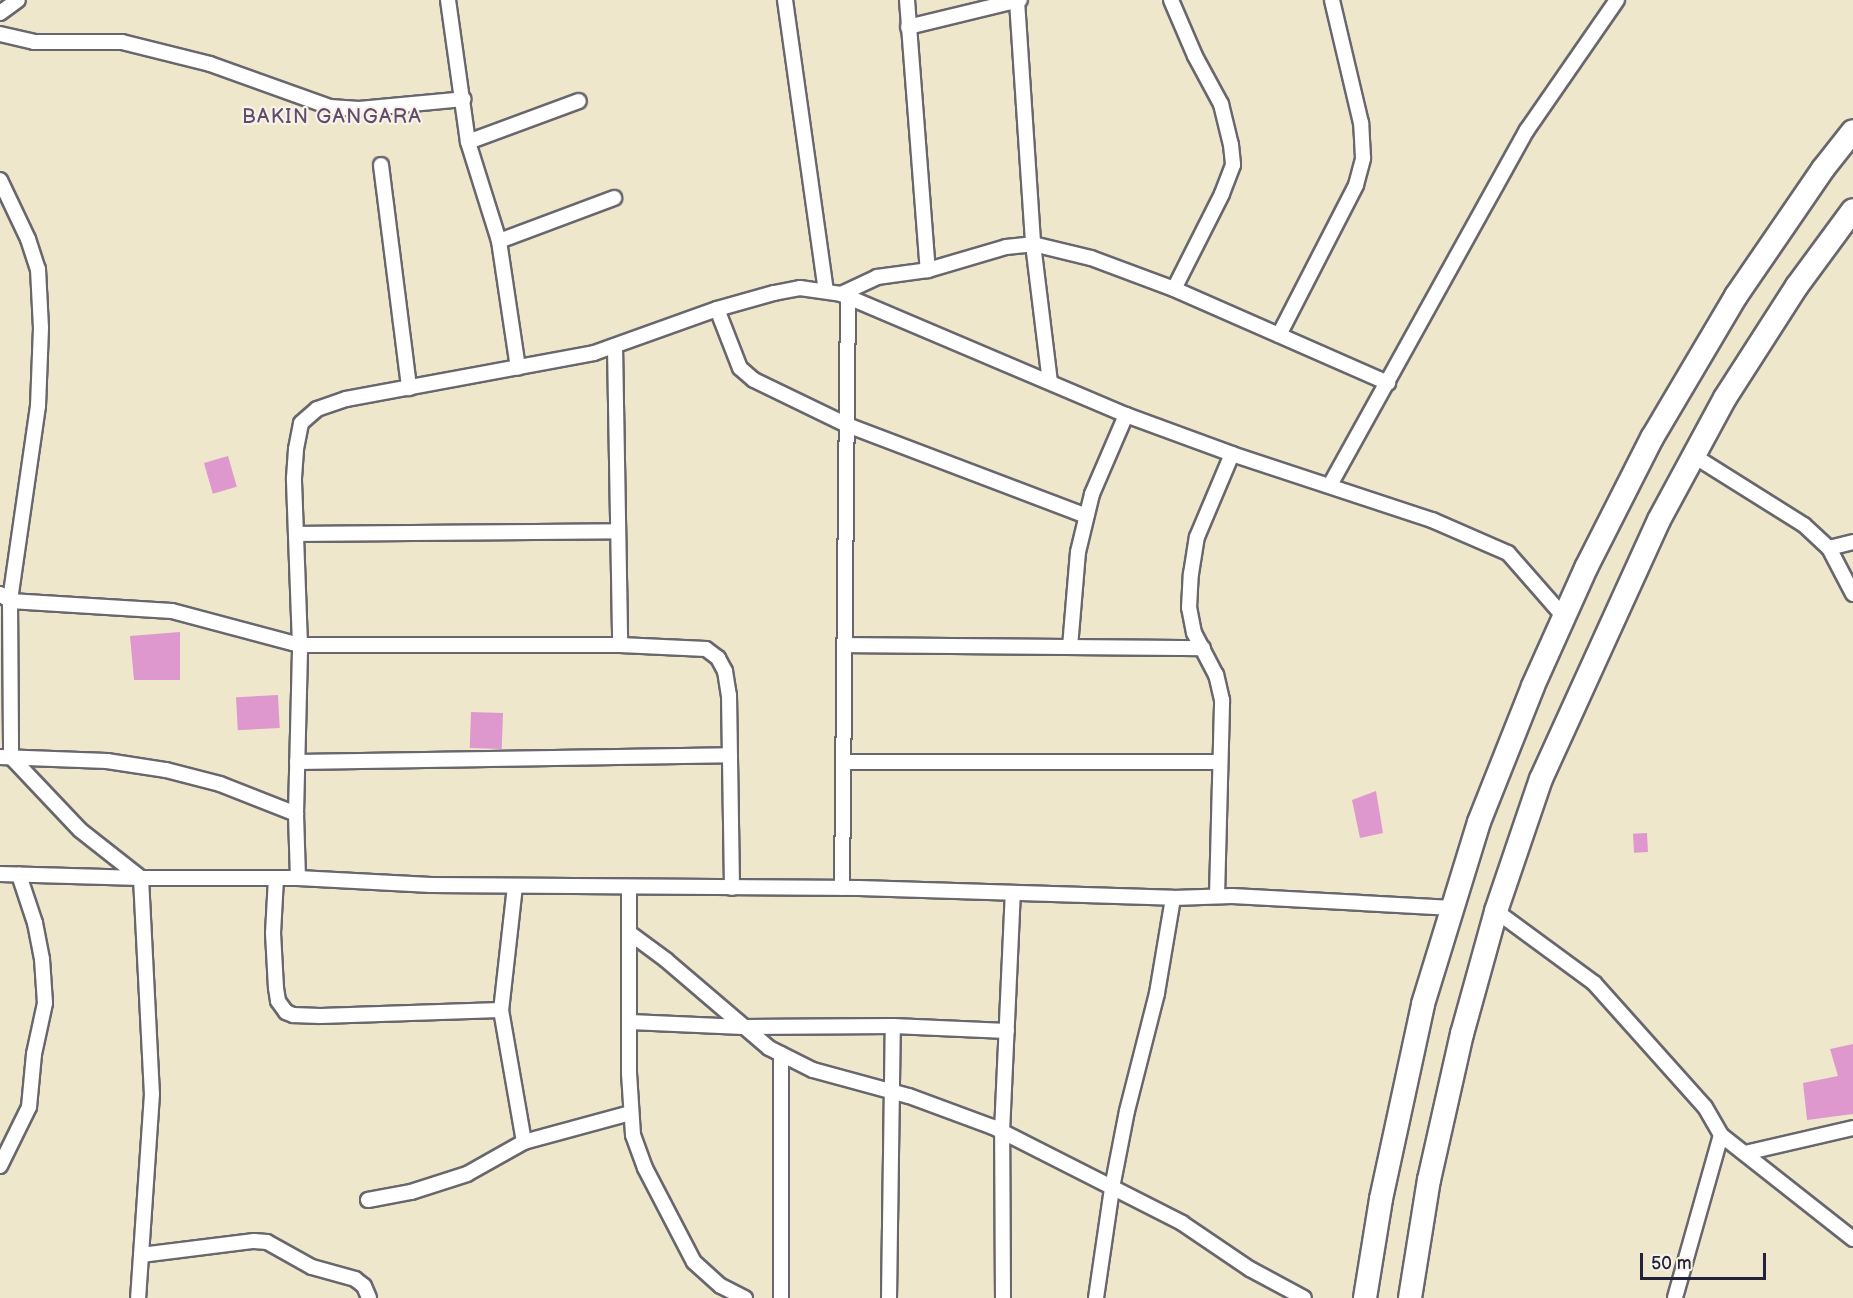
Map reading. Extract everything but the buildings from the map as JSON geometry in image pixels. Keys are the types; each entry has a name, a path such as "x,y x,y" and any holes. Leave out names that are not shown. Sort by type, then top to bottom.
{"main road":[{"path":"1365,1298 1381,1199 1424,1004 1479,822 1563,617 1652,438 1736,296 1823,169 1853,131"},
{"path":"1410,1298 1429,1180 1452,1078 1496,911 1541,779 1659,520 1725,398 1797,286 1853,210"}],"street":[{"path":"0,13 18,0"},
{"path":"448,0 464,99 468,142 499,241 518,368"},
{"path":"785,0 826,290"},
{"path":"907,0 928,270"},
{"path":"908,27 1019,0 1033,244 1050,382"},
{"path":"1171,0 1221,104 1231,145 1233,165 1222,194 1173,289"},
{"path":"1279,335 1356,185 1363,158 1361,123 1332,0"},
{"path":"1330,485 1527,130 1617,0"},
{"path":"0,34 34,42 122,42 210,64 330,107 359,109 464,99"},
{"path":"468,142 579,101"},
{"path":"381,165 409,388"},
{"path":"0,180 28,239 38,270 41,328 38,406 5,598 6,757 80,830 141,878 152,1094 138,1298"},
{"path":"499,241 614,198"},
{"path":"845,296 877,277 928,270 1006,247 1033,244 1091,258 1173,289 1388,383"},
{"path":"298,878 296,814 300,645 298,534 294,478 301,423 317,409 336,402 594,353 717,309 800,288 826,290 845,296 1126,415 1232,454 1432,520 1508,553 1563,617"},
{"path":"842,888 847,425 845,296"},
{"path":"717,309 740,368 754,380 847,425 1086,516"},
{"path":"615,346 620,645"},
{"path":"1070,647 1078,552 1086,516 1092,494 1126,415"},
{"path":"1217,896 1218,762 1222,700 1216,675 1194,633 1189,608 1191,574 1197,537 1232,454"},
{"path":"1694,456 1804,525 1829,548 1853,594"},
{"path":"298,534 618,531"},
{"path":"1829,548 1853,542"},
{"path":"5,598 172,610 300,645 620,645 706,649 718,658 724,671 729,695 732,888"},
{"path":"844,645 1203,648"},
{"path":"297,762 730,755"},
{"path":"6,757 107,761 166,770 220,784 296,814"},
{"path":"843,762 1218,762"},
{"path":"0,874 141,878 298,878 515,886 842,888 1173,898 1217,896 1453,908"},
{"path":"0,1166 29,1107 34,1054 45,1003 37,932 19,874"},
{"path":"276,878 273,933 276,988 278,1001 286,1012 293,1015 320,1016 501,1010"},
{"path":"515,886 501,1010 524,1142"},
{"path":"629,887 630,1113 633,1135 645,1168 694,1262 722,1286 745,1298"},
{"path":"1003,1298 1002,1132 1013,893"},
{"path":"1096,1298 1112,1188 1127,1111 1157,993 1173,898"},
{"path":"1496,911 1594,983 1705,1107 1721,1135 1853,1239"},
{"path":"631,934 666,960 744,1027 781,1054 813,1070 893,1092 1002,1132 1182,1223 1250,1269 1304,1298"},
{"path":"630,1022 744,1027 893,1026 1007,1030"},
{"path":"889,1298 893,1026"},
{"path":"781,1054 781,1298"},
{"path":"368,1200 411,1192 467,1174 524,1142 630,1113"},
{"path":"1745,1153 1853,1128"},
{"path":"1675,1298 1721,1135"},
{"path":"141,1255 254,1241 267,1242 312,1268 355,1279 364,1286 369,1298"}],"district":[{"name":"BAKIN GANGARA","path":"332,117"}]}
